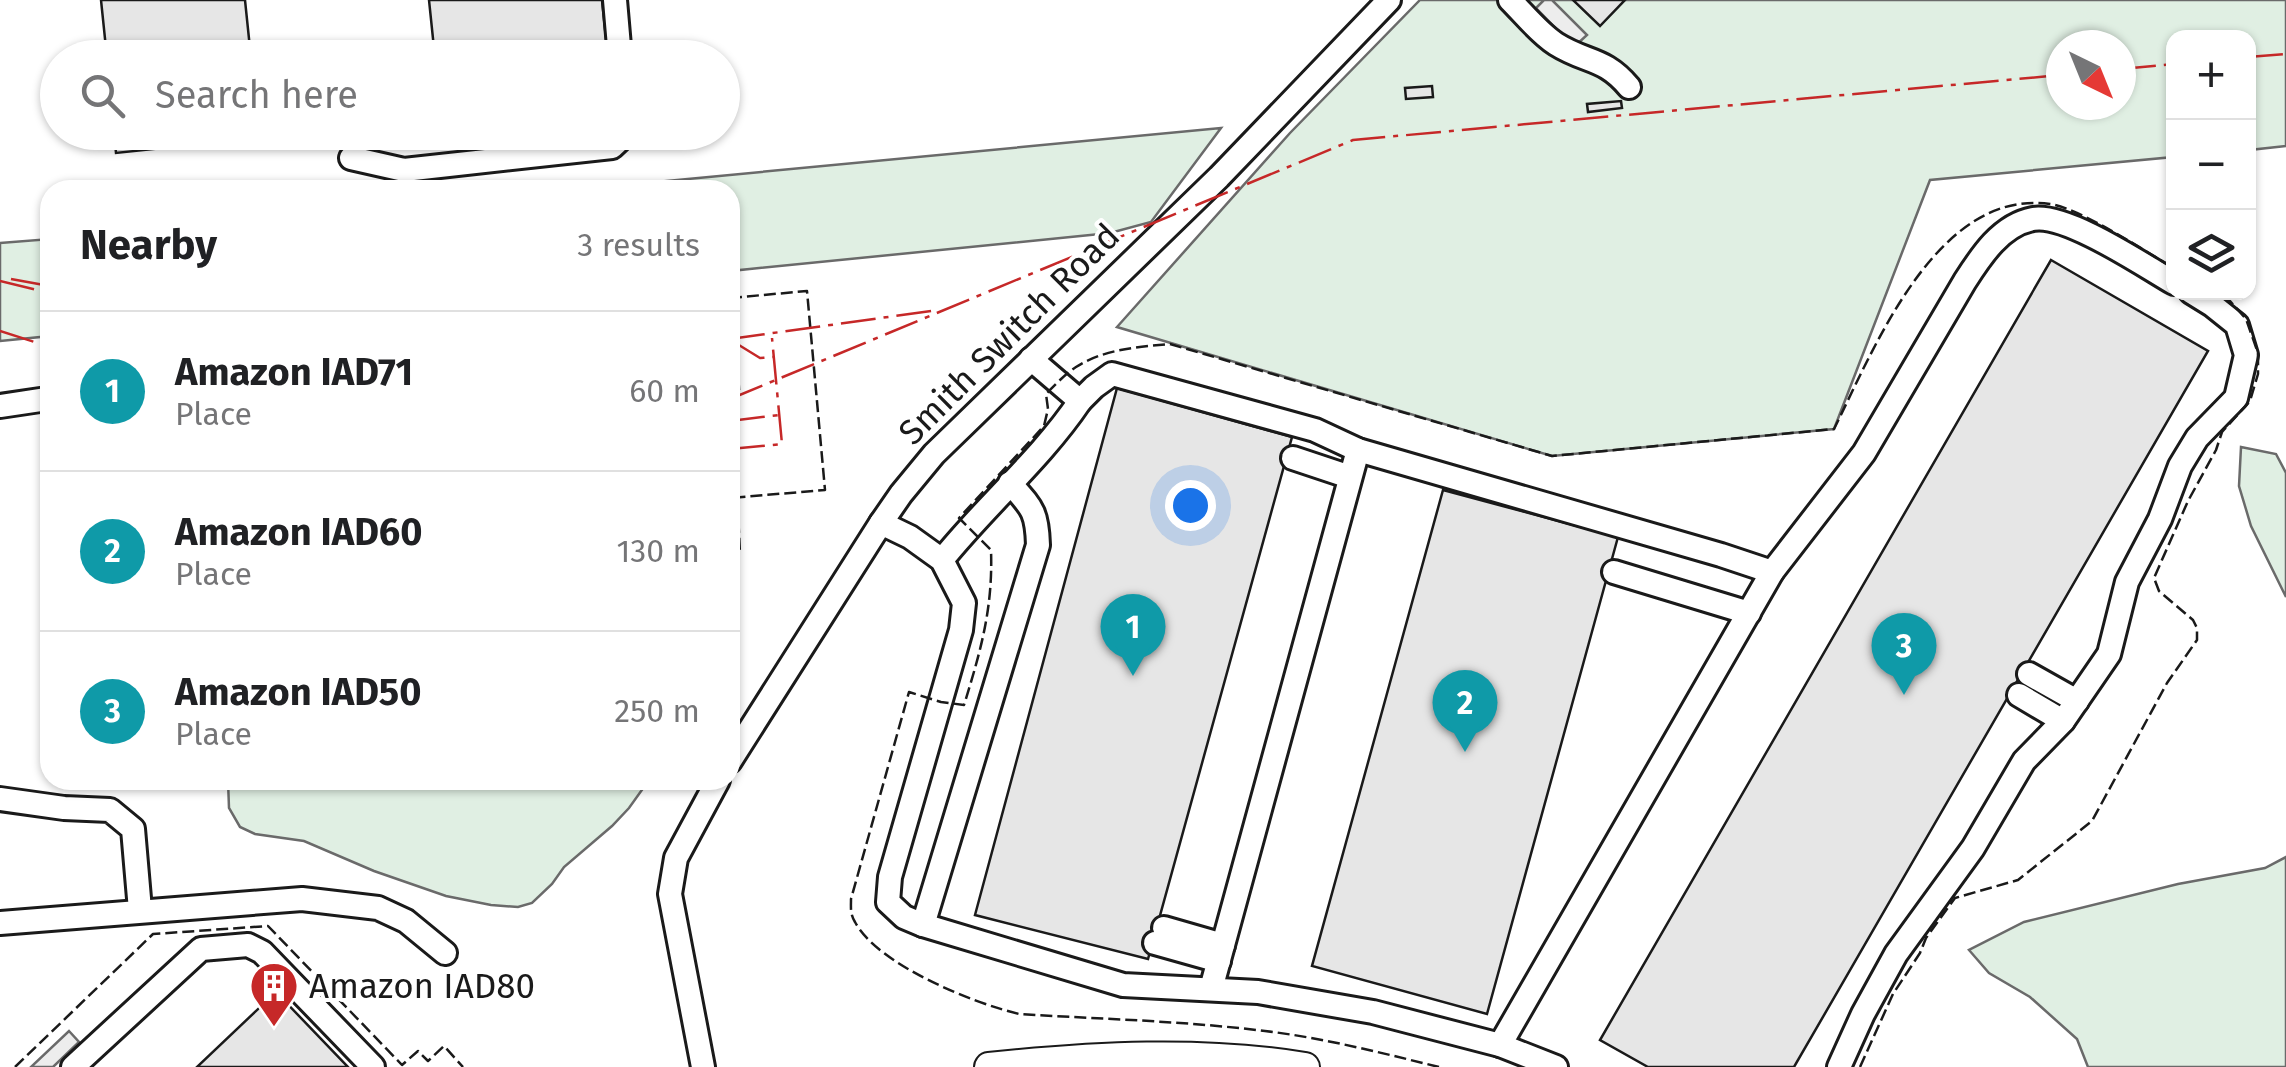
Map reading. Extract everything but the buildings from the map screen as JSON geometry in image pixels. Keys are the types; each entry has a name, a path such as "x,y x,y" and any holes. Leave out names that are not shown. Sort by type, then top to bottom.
{"main road":[{"path":"989,1067 1081,1058 1192,1056 1305,1067"}],"street":[{"path":"615,0 618,40"},
{"name":"Smith Switch Road","path":"740,745 880,523 934,454 1219,176 1390,0"},
{"path":"1510,0 1552,42 1600,62 1630,87"},
{"path":"351,158 404,170 585,150"},
{"path":"1500,1045 1772,572 1864,453 1982,255 2006,230 2034,218 2073,226 2166,278"},
{"path":"1839,1067 1896,954 1973,848 2024,761 2070,711 2108,654 2127,582 2160,519 2180,466 2197,438 2236,398 2246,355 2237,325 2204,300"},
{"path":"1032,359 1080,401"},
{"path":"942,560 969,526 1060,431 1080,401 1112,374 1314,430 1358,450 1772,572"},
{"path":"0,406 40,401"},
{"path":"1211,989 1358,450"},
{"path":"1294,458 1350,477"},
{"path":"923,926 1038,545 1038,522 1032,508 1010,483"},
{"path":"880,523 910,537 942,560 964,603 961,630 890,877 888,902 904,917 1123,985 1258,992 1373,1012 1500,1045 1556,1067"},
{"path":"1614,572 1748,613"},
{"path":"2024,684 2070,711"},
{"path":"703,1067 670,894 684,838 712,790"},
{"path":"0,799 110,810 133,829 140,910"},
{"path":"0,922 302,899 378,908 406,921 445,952"},
{"path":"1159,936 1221,953"},
{"path":"73,1067 200,949 248,945 262,952 373,1067"}],"green space":[{"path":"1420,0 2286,0 2286,146 2256,149 2256,30 2166,30 2166,158 1930,180 1834,429 1552,456 1117,327 1290,133"},
{"path":"1221,128 1151,222 1110,233 740,270 740,180 677,180"},
{"path":"40,240 40,337 0,341 0,243"},
{"path":"2241,447 2276,454 2286,473 2286,597 2251,526 2239,486"},
{"path":"228,790 642,790 612,826 564,867 532,903 518,907 446,896 304,841 255,834 240,827 229,808"},
{"path":"2286,857 2286,1067 2088,1067 2077,1039 2030,997 1989,973 1969,950 2024,922 2178,884 2265,868"}],"shaded area":[{"path":"1544,0 1552,0 1587,35 1574,47 1536,8"},
{"path":"69,1031 79,1042 53,1067 31,1067"}],"fence":[{"path":"1439,1067 1265,1031 1019,1014 928,980 884,953 855,922 851,899 909,692 964,705 981,647 990,591 991,550 959,518 1044,426 1046,394 1072,370 1098,356 1170,344 1552,456 1834,429 1890,318 1915,280 1943,247 1974,221 2010,206 2050,204 2095,222 2166,263"},
{"path":"740,297 807,291 825,490 740,497"},
{"path":"1860,1067 1893,994 1955,898 2018,880 2092,821 2167,683 2197,640 2193,620 2159,591 2154,578 2222,432 2250,401 2258,374 2258,353 2246,319 2228,300"},
{"path":"15,1067 153,934 268,926 402,1065 418,1051 428,1061 444,1046 463,1067"}],"power":[{"path":"2256,56 2286,54"},
{"path":"2136,68 2166,65"},
{"path":"740,395 1353,140 2046,76"},
{"path":"11,279 40,284"},
{"path":"0,281 40,291"},
{"path":"740,338 938,310"},
{"path":"0,331 40,344"},
{"path":"740,448 782,444 772,338"},
{"path":"740,346 760,358 774,357"},
{"path":"740,420 779,415"}],"place":[{"name":"Amazon IAD71","path":"1133,676"},
{"name":"Amazon IAD50","path":"1904,695"},
{"name":"Amazon IAD60","path":"1465,752"},
{"name":"Amazon IAD80","path":"274,1028"}]}
